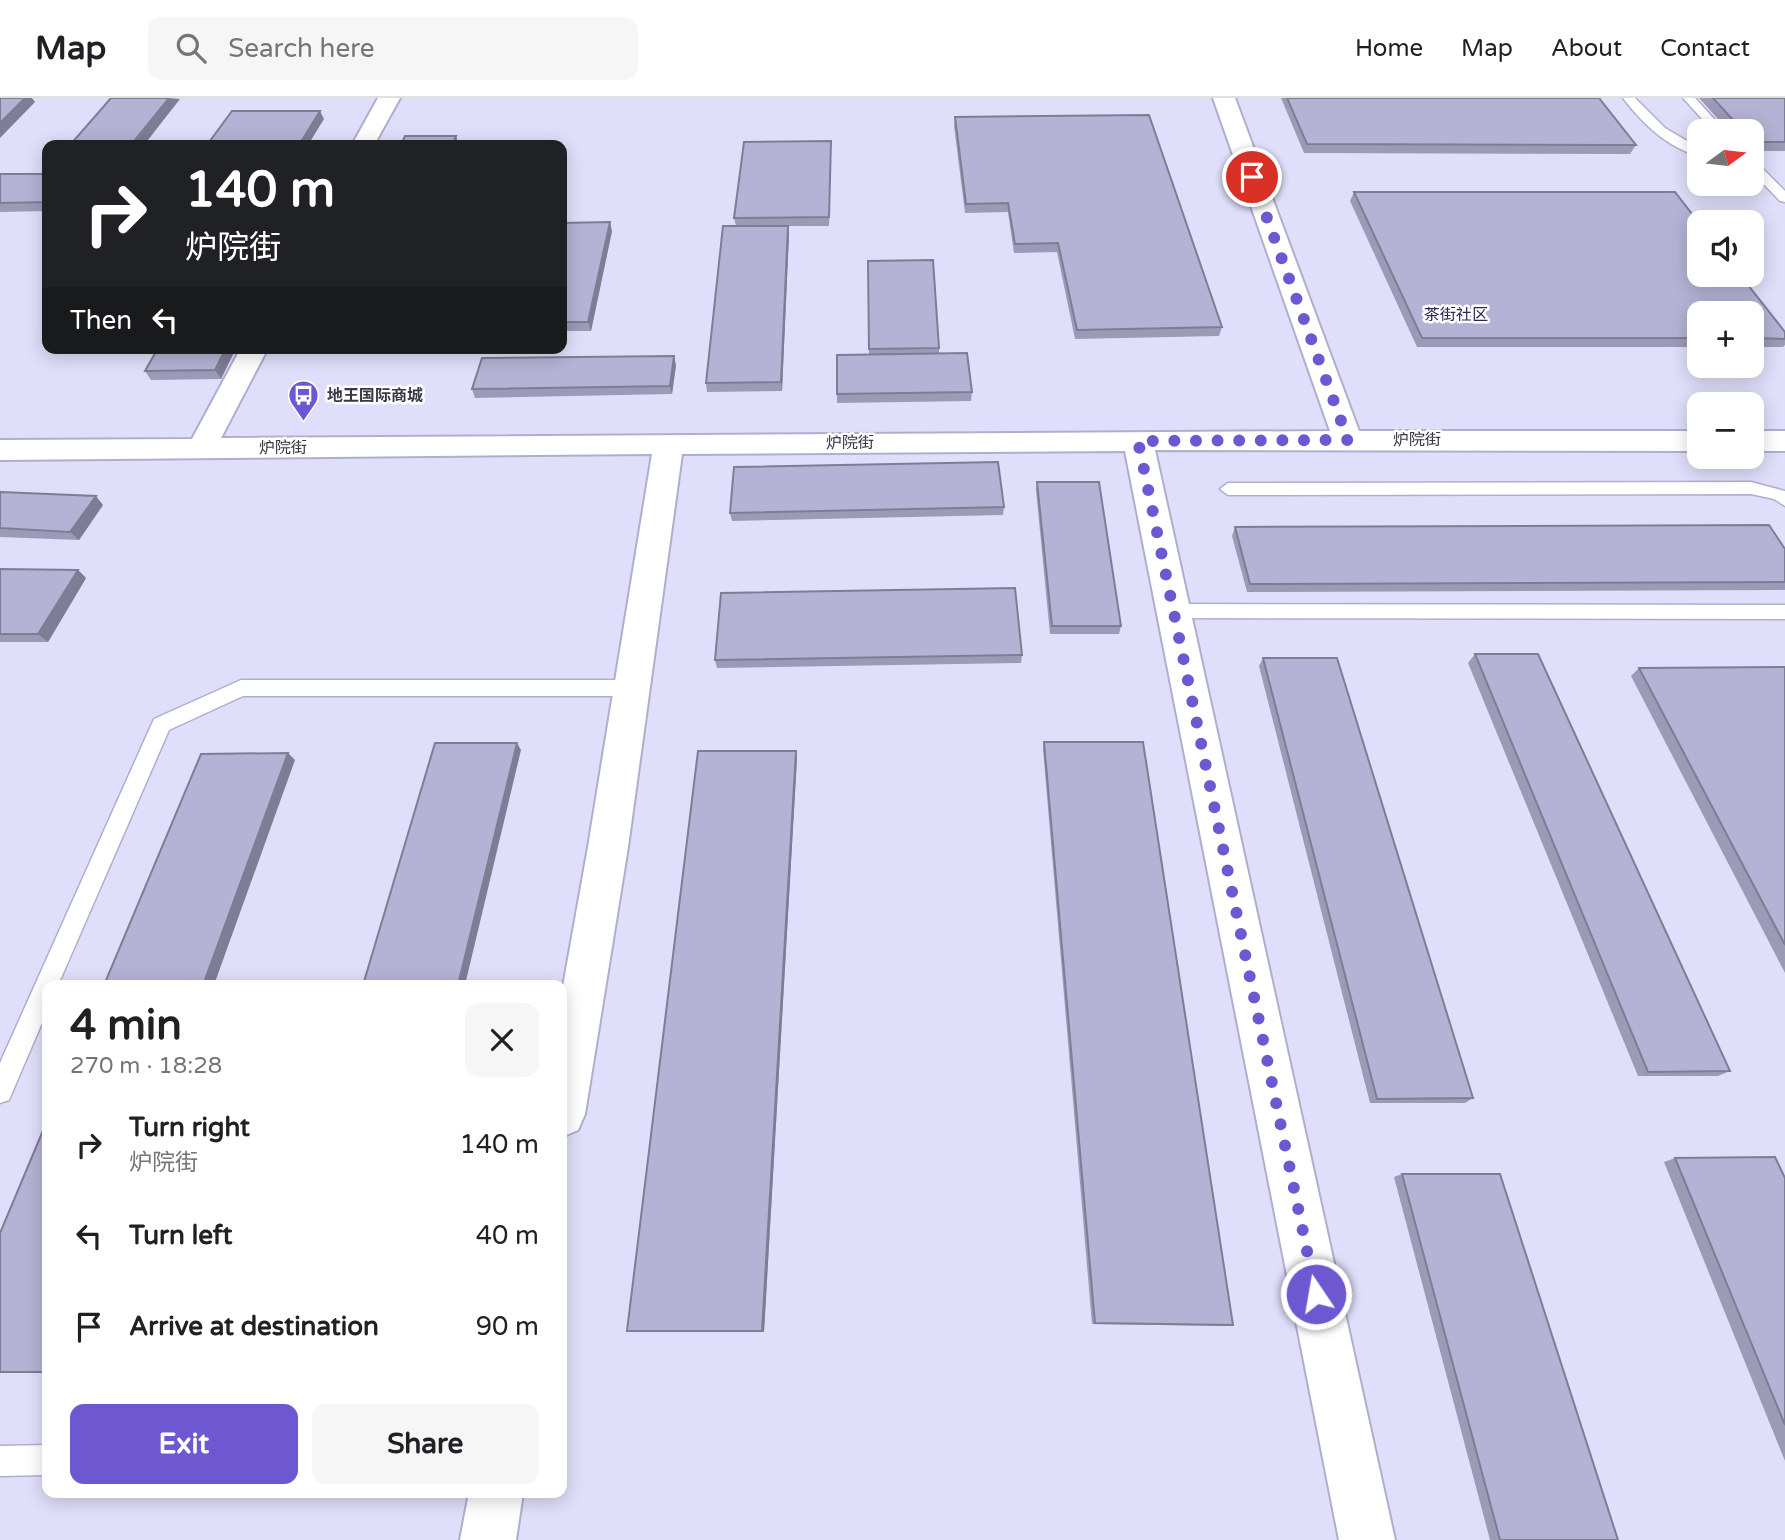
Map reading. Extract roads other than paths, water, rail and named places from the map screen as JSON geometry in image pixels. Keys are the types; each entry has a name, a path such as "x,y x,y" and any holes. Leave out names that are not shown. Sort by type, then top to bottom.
{"street":[{"path":"366,140 389,98"},
{"path":"1224,98 1348,440"},
{"path":"201,449 252,354"},
{"path":"1138,441 1367,1540"},
{"name":"炉院街","path":"0,450 1138,441 1687,441"},
{"path":"1764,441 1785,441"},
{"path":"567,1085 608,847 668,445"},
{"path":"488,1540 495,1498"}],"lane":[{"path":"1629,98 1648,120 1674,142 1687,147"},
{"path":"1689,98 1708,119"},
{"path":"1764,176 1785,178"},
{"path":"1764,180 1785,198"},
{"path":"1227,489 1751,488 1780,495 1785,500"},
{"path":"1174,611 1785,612"},
{"path":"49,980 161,725 242,688 631,688"},
{"path":"0,1091 42,996"},
{"path":"0,1461 42,1461"}],"place":[{"name":"地王国际商城","path":"304,423"}],"district":[{"name":"茶街社区","path":"1456,315"}]}
